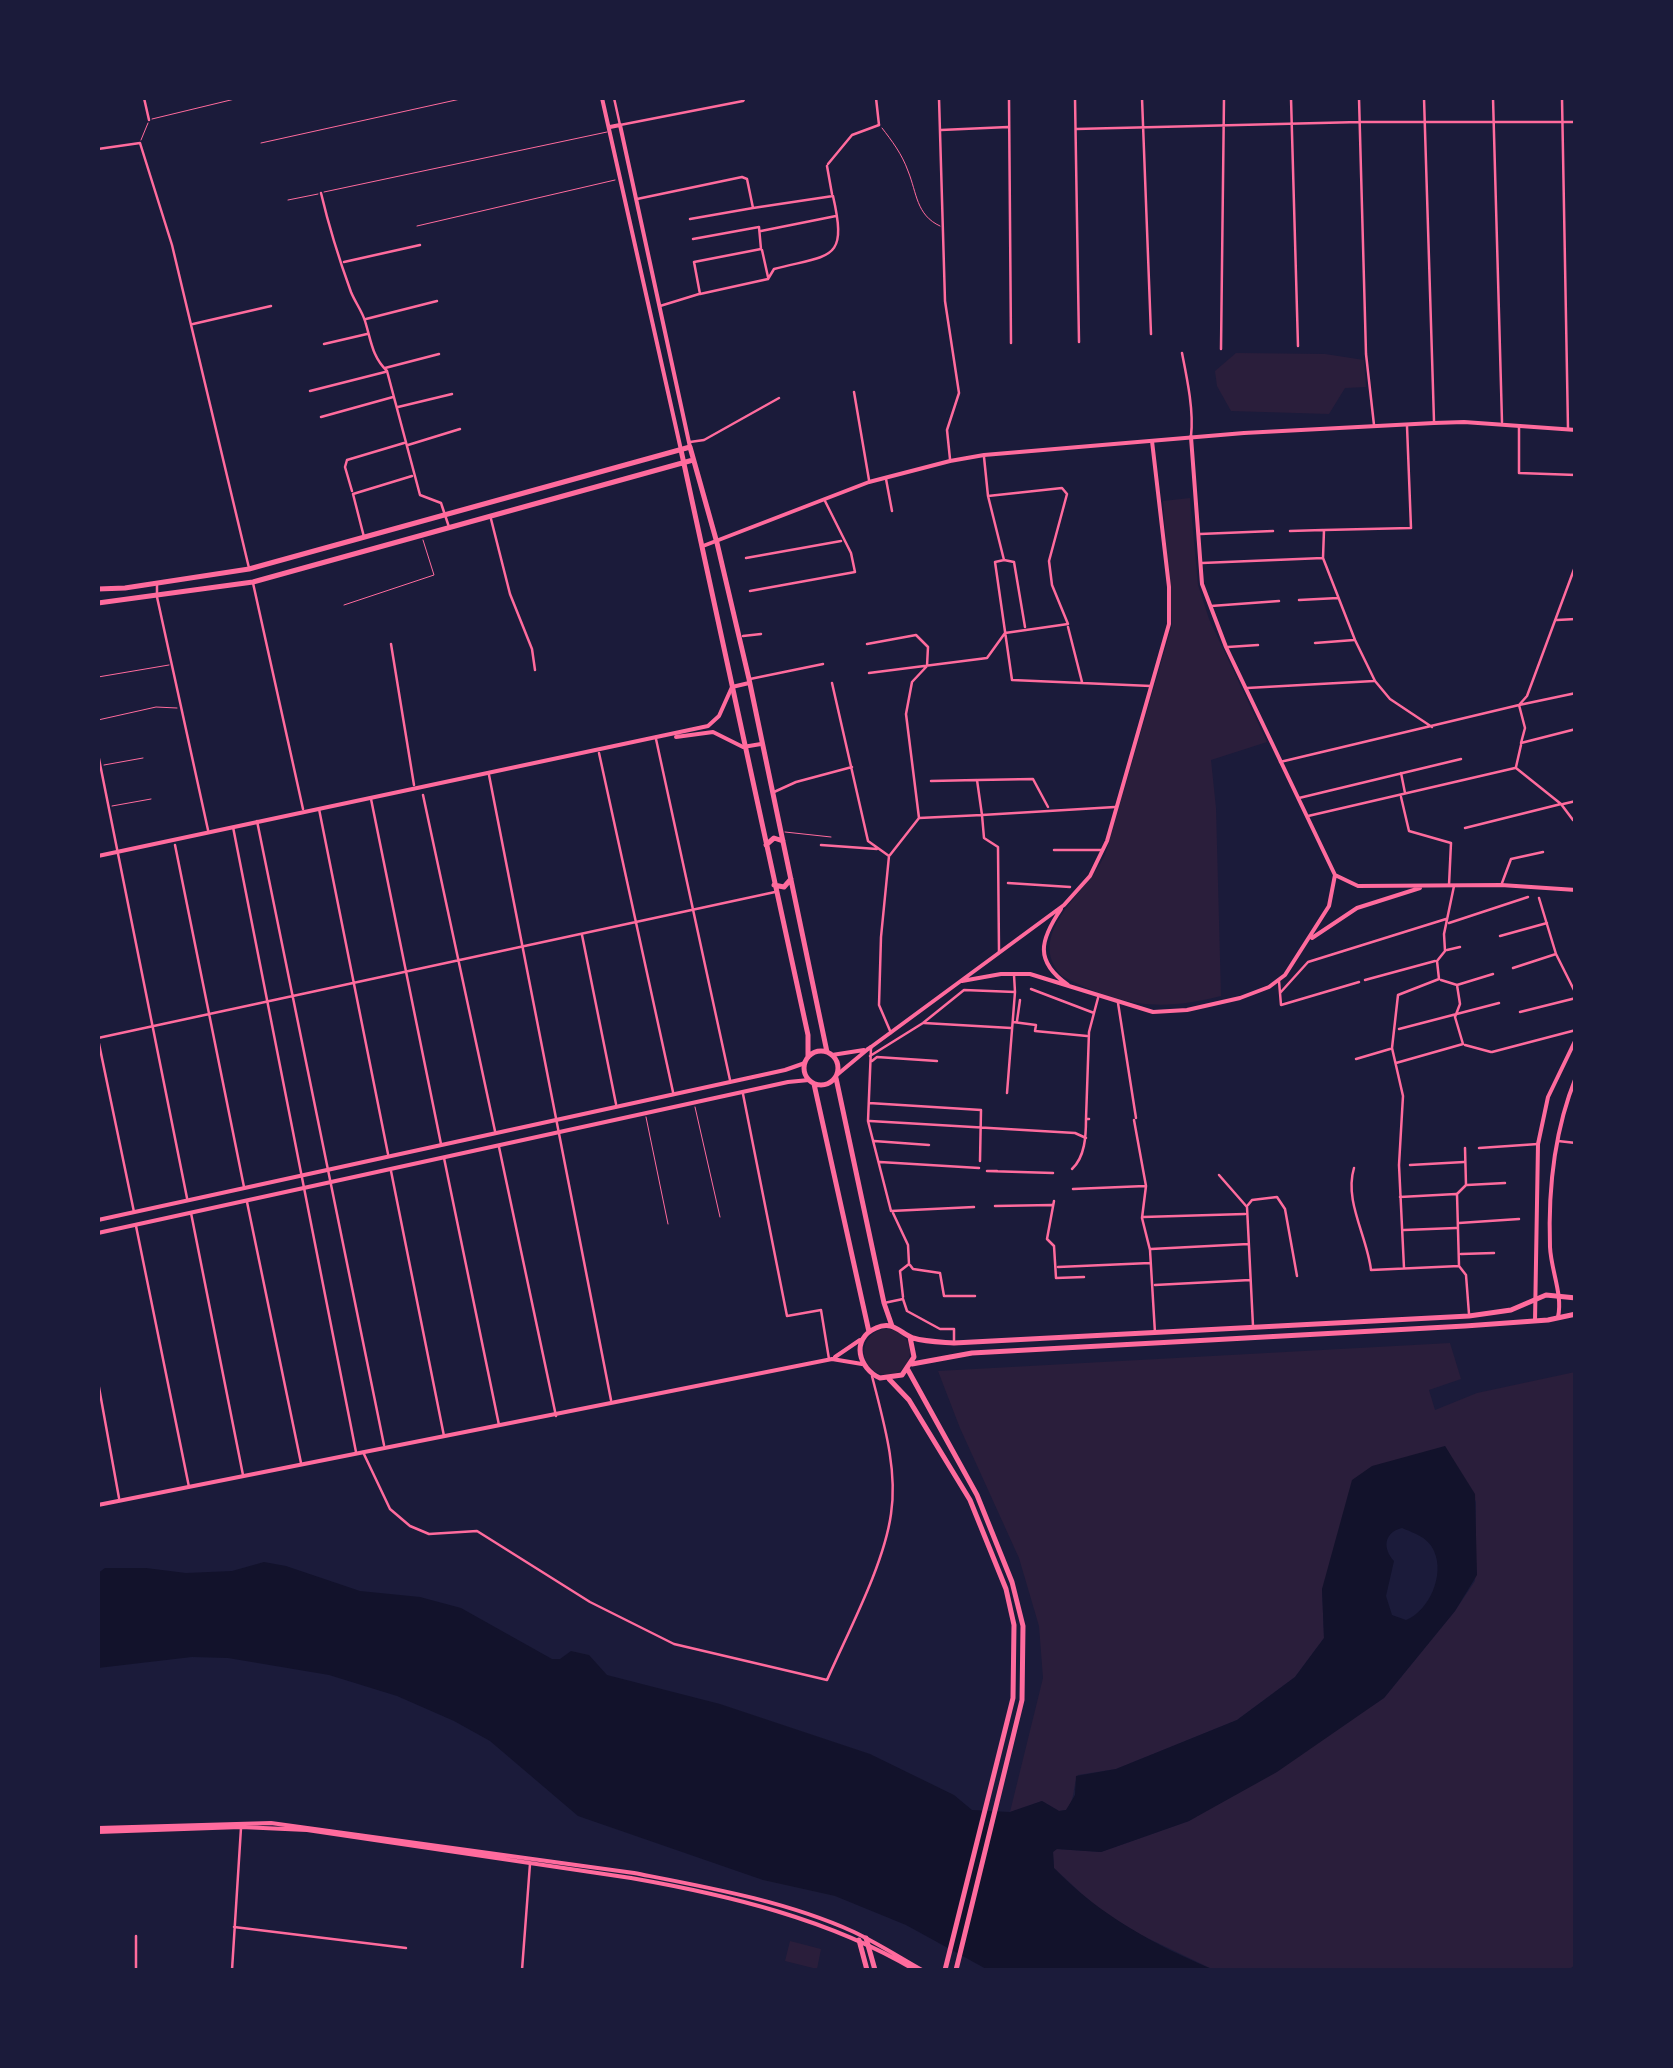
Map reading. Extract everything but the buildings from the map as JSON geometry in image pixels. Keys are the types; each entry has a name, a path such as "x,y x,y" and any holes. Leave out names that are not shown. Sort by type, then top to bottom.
{"highway":[{"path":"98,589 250,569 364,540 689,445 739,637 830,1053 838,1064 837,1076 892,1326"},
{"path":"680,450 808,1035 805,1072 812,1082 865,1307 867,1335 860,1355 862,1364 872,1375 889,1379 908,1400 970,1500 1006,1589 1014,1625 1014,1698 945,1970"},
{"path":"98,603 253,582 693,460"},
{"path":"766,846 774,838 784,841"},
{"path":"775,888 784,887 791,880"},
{"path":"807,1060 817,1052 830,1053"},
{"path":"812,1082 828,1084 837,1076"},
{"path":"867,1335 880,1326 892,1326 910,1337 954,1344 1155,1334 1468,1316 1512,1310 1546,1295 1576,1298"},
{"path":"889,1379 910,1367 972,1354 1535,1321 1576,1314"},
{"path":"910,1337 914,1350 910,1367 976,1495 1012,1582 1024,1626 1022,1700 956,1970"},
{"path":"864,1941 871,1970"}],"main road":[{"path":"602,98 680,450"},
{"path":"609,130 620,125 689,445"},
{"path":"657,346 668,345"},
{"path":"665,382 676,380"},
{"path":"703,546 869,482 984,455 1407,424 1502,424 1572,430"},
{"path":"962,981 1030,974 1152,1012 1187,1010 1240,998 1279,981 1329,906 1335,875 1226,647 1202,584 1191,438"},
{"path":"1072,988 1048,968 1043,948 1050,926 1090,876 1102,850 1169,624 1169,587 1152,440"},
{"path":"656,740 708,726 719,716 732,687 749,681"},
{"path":"98,856 414,786 656,740 712,732 743,747 761,744"},
{"path":"1335,875 1358,886 1452,884 1576,890"},
{"path":"1308,941 1356,908 1413,888 1452,884"},
{"path":"837,1076 1064,905"},
{"path":"1535,1321 1538,1144 1548,1097 1576,1039"},
{"path":"830,1053 870,1048"},
{"path":"98,1220 730,1082 807,1060"},
{"path":"1558,1318 1550,1245 1557,1140 1576,1076"},
{"path":"98,1233 743,1092 812,1082"},
{"path":"830,1359 867,1335"},
{"path":"98,1505 830,1359 862,1364"},
{"path":"98,1830 271,1823 418,1841 684,1883 825,1921 922,1970"},
{"path":"98,1830 307,1830 683,1888 829,1928 864,1941 914,1970"}],"street":[{"path":"144,98 149,120"},
{"path":"614,98 620,125 744,98"},
{"path":"660,306 768,279 774,269 831,253 838,244 840,229 827,166 852,135 880,125 876,98"},
{"path":"939,98 945,301 959,393 947,430 950,460"},
{"path":"1008,98 1010,343"},
{"path":"1075,98 1078,342"},
{"path":"1142,98 1151,334"},
{"path":"1221,350 1224,98"},
{"path":"1291,98 1298,346"},
{"path":"1360,98 1366,354 1374,426"},
{"path":"1424,98 1434,423"},
{"path":"1493,98 1502,424"},
{"path":"1562,98 1572,430"},
{"path":"1076,129 1360,122 1576,122"},
{"path":"940,130 1010,127"},
{"path":"98,150 140,143 172,245 250,569"},
{"path":"636,199 742,177 747,179 753,208"},
{"path":"321,193 333,245 343,262 376,360 385,370 395,397 420,495 441,503 450,529"},
{"path":"690,219 832,196"},
{"path":"759,231 837,216"},
{"path":"694,238 759,228 768,279"},
{"path":"343,262 420,245"},
{"path":"700,294 694,262 761,249"},
{"path":"364,319 437,301"},
{"path":"192,324 271,306"},
{"path":"324,344 368,334"},
{"path":"1182,352 1193,416 1191,438"},
{"path":"310,392 439,354"},
{"path":"854,392 869,482"},
{"path":"396,408 452,394"},
{"path":"321,417 395,397"},
{"path":"689,445 779,398"},
{"path":"1290,531 1411,528 1407,424"},
{"path":"1518,425 1520,473 1576,475"},
{"path":"364,540 345,468 347,460 460,429"},
{"path":"984,455 988,496 1004,560"},
{"path":"353,494 414,476"},
{"path":"886,478 892,511"},
{"path":"988,496 1062,488 1067,494 1049,561 1052,586 1068,624 1082,684"},
{"path":"750,591 855,572 851,553 823,498"},
{"path":"491,517 510,594 532,649 535,670"},
{"path":"1324,530 1324,558 1355,640 1376,681 1390,699 1432,727"},
{"path":"1198,534 1273,531"},
{"path":"746,558 842,540"},
{"path":"1200,563 1324,558"},
{"path":"1025,630 1014,562 995,562 1012,680 1151,686"},
{"path":"1520,705 1527,696 1576,564"},
{"path":"253,582 303,810"},
{"path":"157,583 208,830"},
{"path":"1568,585 1576,585"},
{"path":"1299,600 1338,598"},
{"path":"1209,606 1278,602"},
{"path":"1555,620 1576,619"},
{"path":"869,673 987,658 1005,633 1068,624"},
{"path":"739,637 761,634"},
{"path":"867,644 916,635 928,647 927,666 912,682 906,714 919,818 889,856 880,938 878,1005 890,1033"},
{"path":"1315,643 1355,640"},
{"path":"391,644 414,786"},
{"path":"1226,647 1258,645"},
{"path":"749,681 757,676 823,664"},
{"path":"1245,688 1376,681"},
{"path":"832,683 868,841 889,856"},
{"path":"1280,762 1576,693"},
{"path":"1516,768 1525,728 1520,705"},
{"path":"1522,743 1576,729"},
{"path":"656,740 730,1082"},
{"path":"598,751 673,1094"},
{"path":"98,754 188,1201"},
{"path":"1298,798 1460,759"},
{"path":"772,793 796,782 854,767"},
{"path":"1306,816 1516,768"},
{"path":"1516,768 1561,804 1573,820"},
{"path":"1400,773 1409,831 1452,843 1446,950"},
{"path":"488,774 612,1404"},
{"path":"932,780 1033,779 1050,810"},
{"path":"976,780 984,838 998,847 999,953"},
{"path":"424,795 496,1133"},
{"path":"370,797 442,1145"},
{"path":"1465,828 1576,801"},
{"path":"919,818 1116,806"},
{"path":"319,807 389,1157"},
{"path":"257,820 385,1446"},
{"path":"233,826 359,1453 390,1509 410,1526 429,1534 477,1532 590,1602 674,1644 827,1680 874,1568 891,1516 893,1480 872,1375"},
{"path":"174,845 244,1189"},
{"path":"821,846 879,849"},
{"path":"1054,850 1102,850"},
{"path":"1501,885 1511,860 1543,852"},
{"path":"1008,882 1070,888"},
{"path":"134,1213 98,1038 694,910 775,888"},
{"path":"1280,993 1308,962 1528,897"},
{"path":"1520,1012 1576,996 1556,954 1539,898"},
{"path":"1500,936 1548,923"},
{"path":"582,934 617,1107"},
{"path":"1366,980 1437,961 1446,950 1460,947"},
{"path":"1512,968 1556,954"},
{"path":"1437,961 1439,979"},
{"path":"1014,973 1015,1022"},
{"path":"1404,1268 1399,1165 1404,1096 1392,1048 1398,995 1439,979 1457,985 1493,974"},
{"path":"1279,981 1280,1005 1359,982"},
{"path":"1457,985 1460,1004 1455,1017 1463,1044"},
{"path":"1031,989 1094,1013"},
{"path":"871,1059 964,990 1015,992"},
{"path":"1072,1169 1077,1166 1086,1138 1088,1036 1099,996"},
{"path":"1007,1093 1012,1028 1020,1000"},
{"path":"1118,1002 1146,1186 1142,1218 1154,1285 1155,1334"},
{"path":"1396,1030 1499,1004"},
{"path":"1015,1022 1036,1025 1035,1031 1088,1036"},
{"path":"923,1023 1012,1028"},
{"path":"1396,1063 1463,1044 1492,1052 1576,1030"},
{"path":"870,1048 868,1121 891,1210 908,1246 909,1264 913,1269 940,1273 944,1296 975,1296"},
{"path":"1356,1059 1392,1048"},
{"path":"871,1059 937,1060"},
{"path":"743,1092 787,1316 821,1310 830,1359"},
{"path":"867,1103 980,1110 980,1161"},
{"path":"868,1121 1075,1134 1086,1138"},
{"path":"1557,1140 1576,1144"},
{"path":"873,1141 929,1145"},
{"path":"1479,1148 1538,1144"},
{"path":"498,1146 556,1416"},
{"path":"1465,1148 1466,1185"},
{"path":"444,1157 499,1426"},
{"path":"878,1162 980,1168"},
{"path":"1410,1165 1465,1162"},
{"path":"1353,1168 1354,1218 1370,1270 1459,1266"},
{"path":"391,1169 444,1436"},
{"path":"997,1171 987,1171 1052,1173"},
{"path":"1218,1175 1247,1207 1252,1328"},
{"path":"1400,1197 1457,1194 1466,1185 1505,1183"},
{"path":"1073,1189 1146,1186"},
{"path":"1457,1194 1459,1266 1466,1275 1468,1316"},
{"path":"1247,1207 1252,1200 1277,1197 1285,1209 1297,1276"},
{"path":"247,1200 301,1464"},
{"path":"995,1206 1054,1203 1047,1239 1054,1246 1056,1278 1084,1277"},
{"path":"891,1210 974,1207"},
{"path":"191,1212 243,1476"},
{"path":"1142,1218 1248,1214"},
{"path":"1402,1230 1519,1219"},
{"path":"136,1224 189,1486"},
{"path":"1150,1250 1249,1244"},
{"path":"1459,1254 1494,1253"},
{"path":"1055,1267 1151,1263"},
{"path":"909,1264 900,1271 907,1310 940,1329 954,1329 954,1344"},
{"path":"1154,1285 1250,1280"},
{"path":"884,1303 903,1298"},
{"path":"98,1382 119,1501"},
{"path":"230,1970 241,1827"},
{"path":"522,1970 530,1863"},
{"path":"234,1927 406,1948"},
{"path":"136,1936 136,1970"}],"lane":[{"path":"140,143 149,120 239,98"},
{"path":"261,143 465,98"},
{"path":"880,125 904,160 921,212 943,228"},
{"path":"288,200 609,130"},
{"path":"417,226 618,180"},
{"path":"344,605 434,576 422,536"},
{"path":"98,677 172,664"},
{"path":"98,720 156,707 182,708"},
{"path":"100,766 144,758"},
{"path":"108,806 152,799"},
{"path":"782,832 832,837"},
{"path":"694,1104 720,1217"},
{"path":"645,1114 668,1224"}],"shaded area":[{"path":"1236,353 1325,354 1364,360 1366,387 1345,388 1329,414 1231,411 1217,386 1215,371"},
{"path":"1190,498 1198,585 1209,619 1267,742 1211,760 1221,996 1158,1005 1121,1000 1062,976 1052,960 1050,944 1063,912 1106,852 1172,625 1163,501"},
{"path":"887,1329 903,1336 910,1352 903,1368 887,1375 871,1368 864,1352 871,1336"},
{"path":"1450,1343 1461,1379 1429,1390 1435,1410 1477,1393 1575,1372 1575,1965 1568,1970 1214,1970 1139,1934 1096,1907 1054,1868 1053,1852 1101,1852 1189,1821 1384,1698 1475,1581 1476,1502 1445,1446 1322,1589 1324,1638 1295,1677 1237,1720 1116,1769 1078,1775 1066,1810 1059,1811 1042,1801 1010,1812 1043,1678 1039,1626 1019,1558 938,1371"},
{"path":"1445,1446 1475,1494 1477,1575 1455,1611 1384,1698 1277,1772 1189,1821 1101,1852 1053,1852 1054,1868 1109,1914 1149,1939 1214,1970 988,1970 906,1925 835,1896 763,1880 578,1816 490,1741 397,1696 329,1675 228,1658 192,1657 98,1668 98,1573 105,1568 186,1573 232,1571 264,1562 360,1591 420,1597 461,1608 552,1659 560,1659 571,1651 589,1655 607,1675 720,1704 870,1754 954,1795 972,1810 1010,1812 1042,1801 1059,1811 1066,1810 1075,1795 1076,1776 1116,1769 1237,1720 1295,1677 1324,1638 1322,1589 1352,1480 1372,1466","holes":["1402,1528 1432,1546 1438,1571 1428,1601 1406,1620 1392,1615 1386,1596 1394,1561 1388,1551 1388,1537"]},
{"path":"790,1941 821,1949 817,1969 785,1961"}]}
